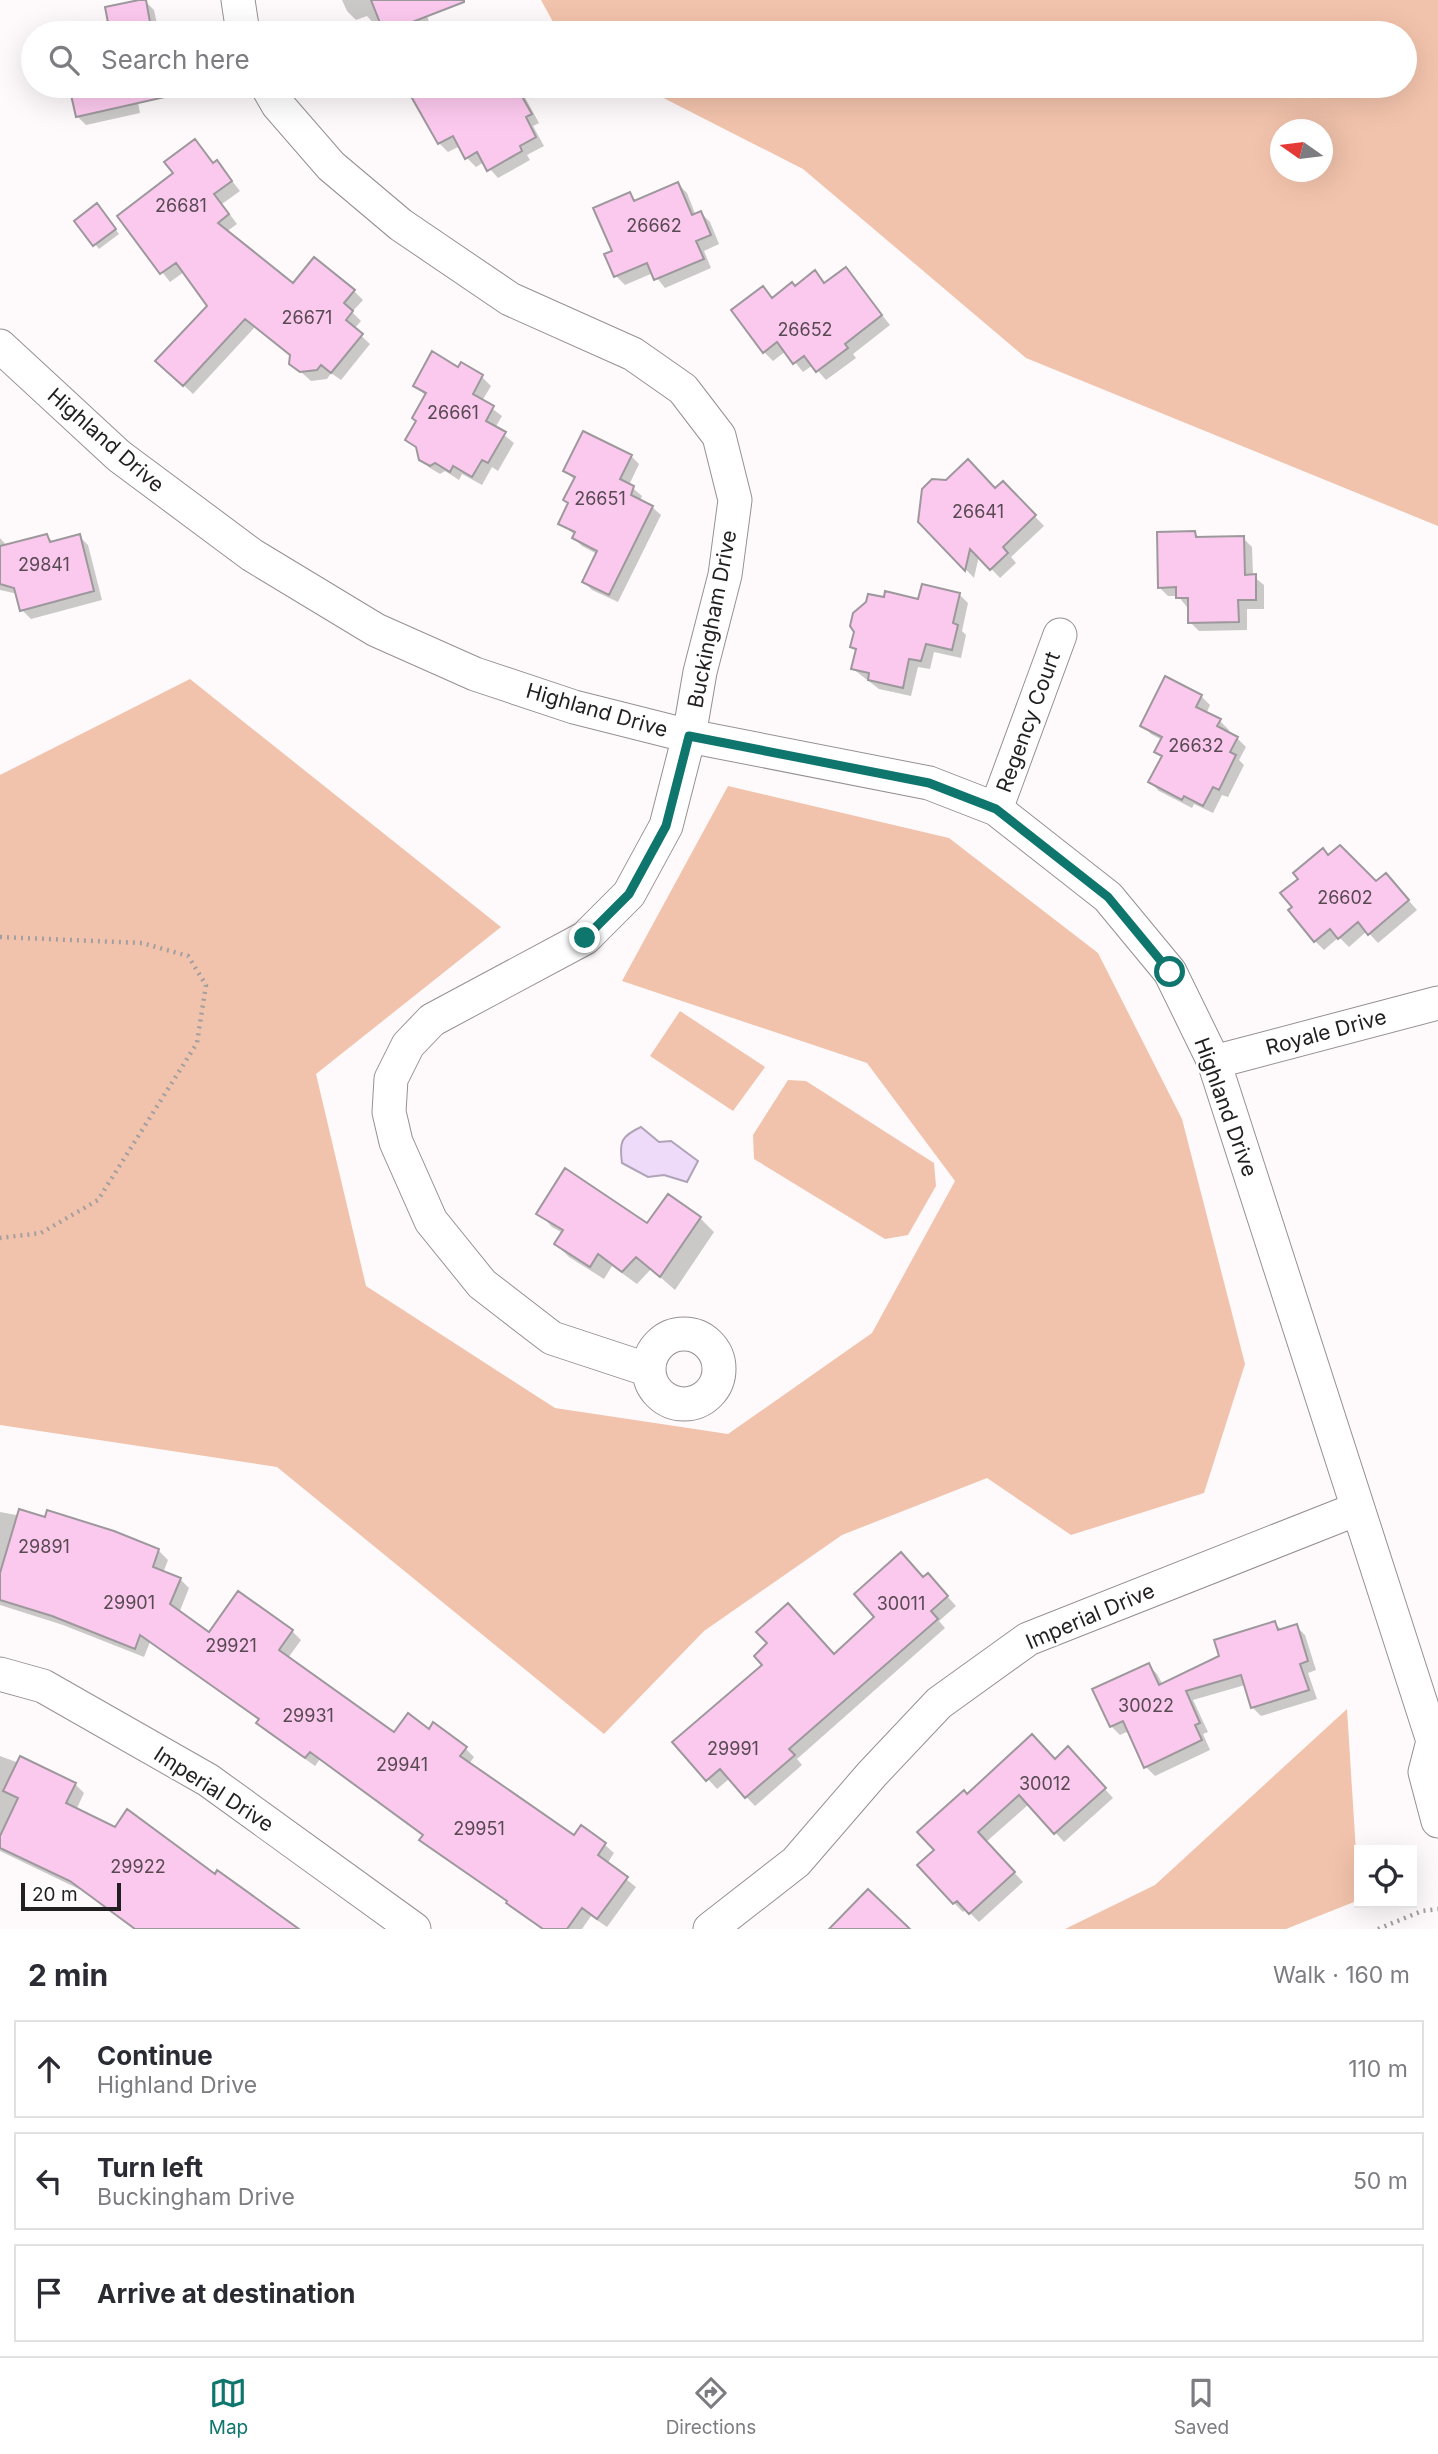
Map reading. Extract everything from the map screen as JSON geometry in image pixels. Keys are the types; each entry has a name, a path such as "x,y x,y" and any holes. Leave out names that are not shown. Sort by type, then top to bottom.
{"street":[{"path":"238,0 241,21"},
{"name":"Buckingham Drive","path":"274,98 331,166 401,225 510,299 634,354 683,389 719,436 735,500 725,575 700,672 689,736 666,826 629,894 585,938 432,1020 408,1045 391,1079 388,1112 396,1142 431,1221 481,1284 552,1338 649,1370"},
{"name":"Highland Drive","path":"0,346 119,456 252,555 376,629 475,674 574,706 689,736 929,783 996,809 1108,897 1170,972 1214,1062 1435,1743 1425,1772 1438,1821"},
{"name":"Regency Court","path":"996,809 1060,635"},
{"name":"Royale Drive","path":"1214,1062 1438,1003"},
{"name":"Imperial Drive","path":"710,1929 796,1862 872,1773 939,1703 1028,1639 1357,1509"},
{"name":"Imperial Drive","path":"0,1674 43,1686 208,1780 414,1929"}],"path":[{"path":"0,937 142,943 188,956 206,985 197,1043 98,1200 41,1233 0,1238"},
{"path":"1378,1929 1422,1911 1438,1909"}],"shaded area":[{"path":"541,0 1438,0 1438,526 1026,358 803,169 664,98 1417,98 1417,21 552,21"},
{"path":"190,679 501,927 316,1074 366,1286 555,1408 728,1434 872,1333 955,1181 867,1063 622,981 728,786 949,838 1098,953 1182,1119 1245,1364 1204,1493 1071,1535 987,1478 842,1535 704,1631 604,1734 277,1467 0,1425 0,775"},
{"path":"680,1011 765,1067 733,1111 650,1056"},
{"path":"788,1080 806,1081 934,1163 936,1186 908,1235 885,1239 754,1159 753,1135"},
{"path":"641,1127 659,1142 671,1141 698,1161 687,1182 664,1175 648,1177 622,1163 623,1140 629,1133"},
{"path":"1347,1709 1356,1845 1354,1902 1286,1929 1065,1929 1155,1885"}],"building":[{"path":"146,0 150,21 108,21 105,7"},
{"path":"371,0 464,0 415,21 379,21"},
{"path":"72,98 161,98 76,117"},
{"path":"412,98 523,98 532,114 526,117 536,137 520,146 522,151 487,171 477,152 465,159 453,136 438,144"},
{"path":"195,139 213,163 217,160 232,181 214,194 229,214 218,223 293,283 314,257 355,290 344,303 353,311 346,320 363,334 331,373 321,365 317,370 300,372 289,364 290,355 245,319 183,386 155,361 207,306 176,263 160,274 117,216 173,173 164,162"},
{"path":"678,182 692,215 701,211 711,235 696,241 704,259 654,280 647,263 614,277 604,254 612,251 593,208 630,192 634,201"},
{"path":"97,203 116,229 93,246 74,221"},
{"path":"846,267 882,315 845,344 848,348 816,372 804,356 793,364 777,342 763,353 731,310 763,286 772,298 792,282 795,286 815,270 824,283"},
{"path":"432,351 458,367 461,362 483,375 473,394 494,406 486,421 506,432 488,463 482,460 472,477 453,466 450,472 435,463 430,466 419,460 416,447 405,440 416,421 412,418 426,393 413,386"},
{"path":"583,431 632,455 620,479 634,486 631,495 653,506 609,595 582,582 597,551 572,538 575,532 558,524 568,503 563,500 575,477 563,471"},
{"path":"968,459 995,488 1003,481 1036,515 1003,547 1008,553 990,570 970,549 965,571 918,522 922,489 932,479 946,480"},
{"path":"1195,531 1196,537 1244,536 1245,575 1256,574 1256,600 1238,600 1239,622 1188,623 1188,598 1176,598 1176,587 1158,588 1157,532"},
{"path":"47,534 50,542 80,534 94,591 20,611 14,588 0,584 0,546"},
{"path":"922,584 960,593 953,623 958,625 952,650 926,644 921,661 909,659 903,688 868,680 869,673 851,669 856,649 850,647 854,632 850,626 853,613 866,602 868,594 884,597 885,591 918,599"},
{"path":"1165,676 1202,695 1196,707 1221,719 1217,726 1238,737 1230,752 1236,755 1219,790 1213,787 1203,806 1184,796 1182,800 1148,782 1162,756 1154,752 1162,737 1140,726"},
{"path":"1340,845 1376,881 1386,873 1409,900 1368,935 1358,922 1338,939 1330,929 1314,942 1288,910 1292,907 1280,893 1298,879 1293,873 1323,848 1328,855"},
{"path":"565,1168 647,1223 668,1194 701,1217 660,1277 636,1257 622,1272 598,1254 590,1267 554,1244 563,1230 536,1214"},
{"path":"19,1509 45,1517 47,1510 114,1531 159,1549 153,1567 181,1578 170,1604 209,1632 238,1591 293,1630 279,1650 394,1732 408,1713 429,1729 433,1722 467,1747 460,1756 574,1835 581,1825 606,1843 598,1855 628,1877 597,1919 582,1908 567,1929 543,1929 419,1840 423,1835 310,1752 305,1758 256,1723 259,1719 140,1635 135,1649 52,1616 0,1600 0,1573"},
{"path":"901,1552 923,1577 928,1573 948,1596 931,1611 938,1619 789,1749 795,1755 745,1798 720,1769 706,1781 672,1742 762,1665 754,1656 767,1643 756,1632 788,1603 834,1654 874,1617 854,1594"},
{"path":"1275,1621 1278,1630 1297,1624 1308,1661 1300,1664 1309,1690 1251,1708 1241,1675 1186,1691 1200,1723 1195,1725 1202,1740 1144,1768 1123,1721 1110,1727 1092,1689 1149,1663 1159,1685 1219,1656 1214,1640"},
{"path":"1032,1734 1055,1759 1068,1746 1106,1788 1054,1834 1019,1795 978,1832 1015,1872 969,1914 957,1901 953,1904 917,1865 934,1850 917,1832 964,1790 967,1794"},
{"path":"20,1756 76,1783 66,1803 115,1827 127,1809 215,1874 217,1870 299,1929 135,1929 70,1881 0,1848 0,1836 18,1798 3,1791"},
{"path":"868,1889 910,1929 829,1929"}],"route":[{"path":"585,938 629,894 666,826 689,736 929,783 996,809 1108,897 1170,972"}]}
